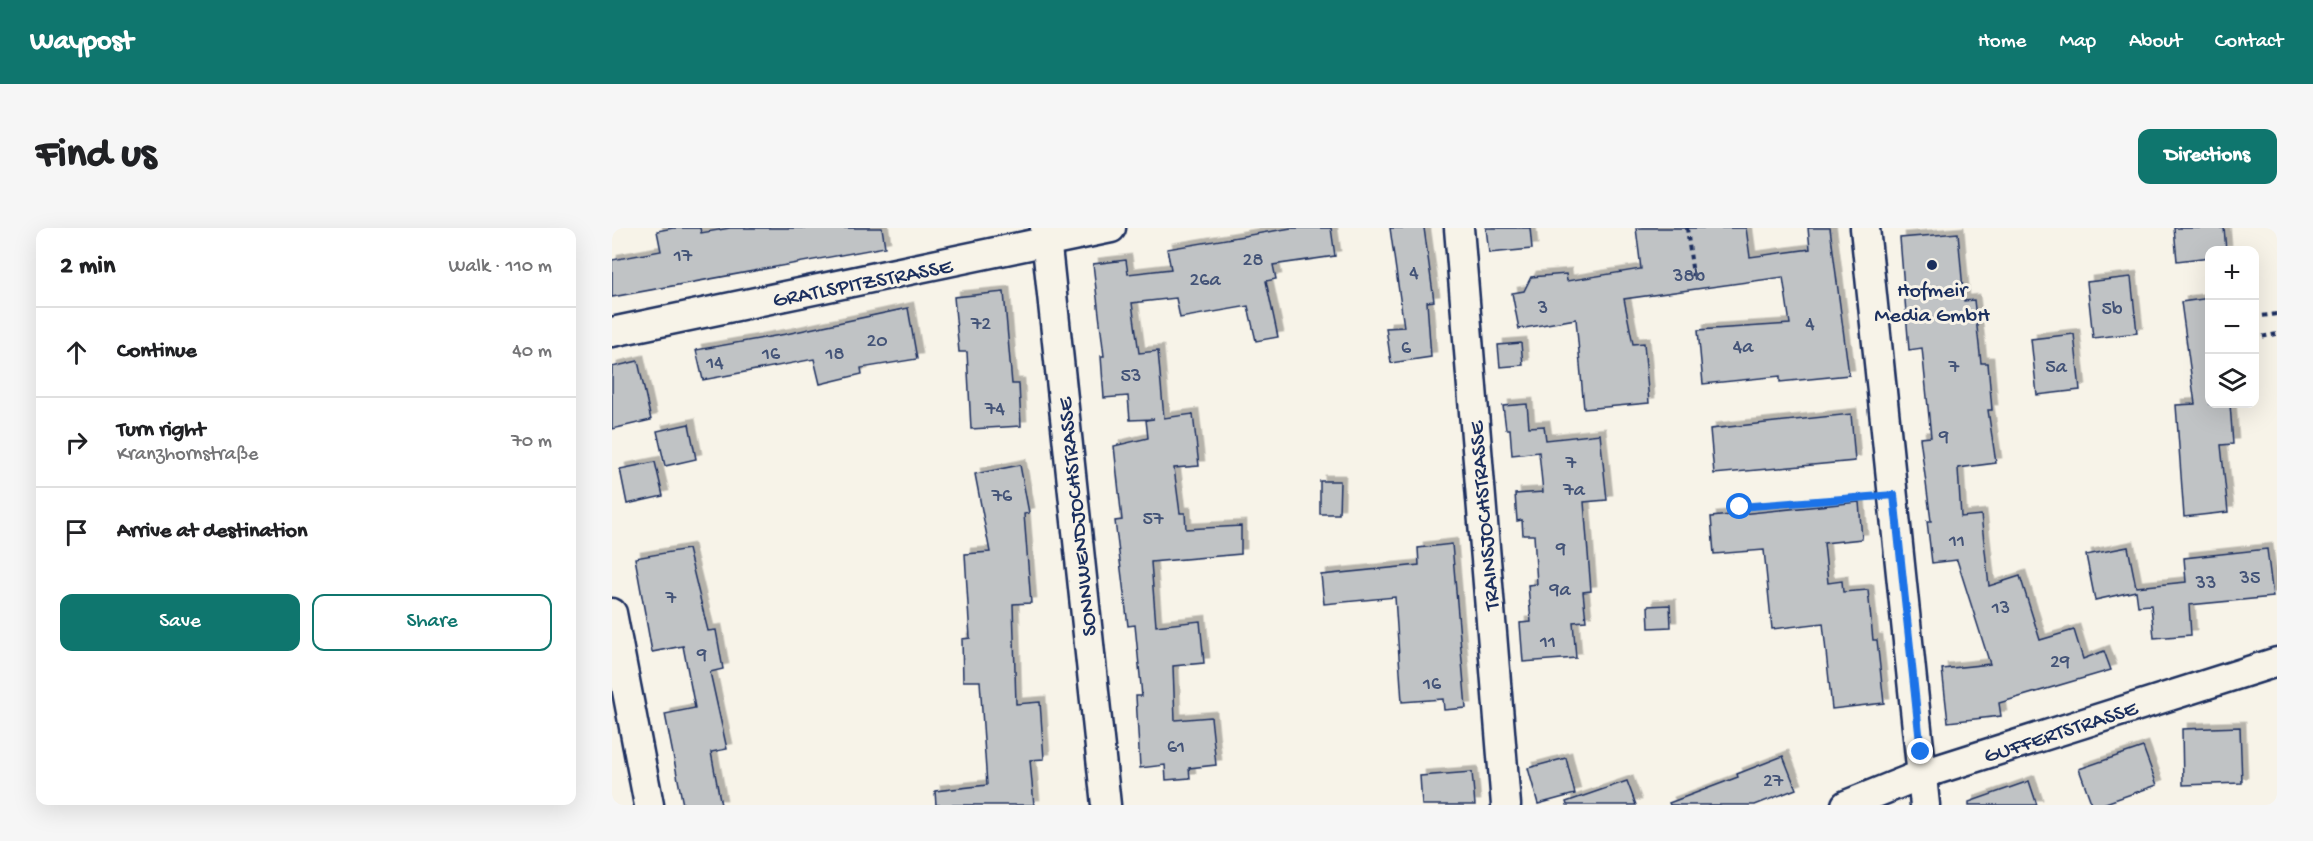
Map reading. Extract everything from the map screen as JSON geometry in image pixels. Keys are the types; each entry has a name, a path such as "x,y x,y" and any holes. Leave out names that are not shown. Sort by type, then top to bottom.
{"street":[{"name":"GRATLSPITZSTRASSE","path":"612,332 1021,249 1046,235 1111,228"},
{"name":"TRAINSJOCHSTRASSE","path":"1459,228 1506,805"},
{"path":"1865,228 1925,805"},
{"name":"SONNWENDJOCHSTRASSE","path":"1046,235 1106,805"},
{"path":"612,613 650,805"},
{"name":"GUFFERTSTRASSE","path":"1846,805 1923,774 2277,662"}],"path":[{"path":"1687,228 1694,276"},
{"path":"2259,316 2277,314"},
{"path":"2259,337 2277,334"},
{"path":"1740,507 1894,495"}],"building":[{"path":"673,228 700,228 701,233 730,228 882,228 885,247 612,297 612,260 661,251 657,231"},
{"path":"1291,228 1331,228 1335,256 1273,265 1276,279 1266,281 1278,337 1256,341 1248,306 1180,318 1176,298 1132,303 1139,353 1158,351 1164,418 1193,414 1199,466 1174,468 1180,513 1185,513 1186,529 1241,526 1241,554 1151,562 1156,626 1200,621 1204,663 1173,666 1175,720 1211,717 1216,765 1189,768 1190,778 1166,780 1165,765 1140,768 1136,696 1142,696 1135,625 1128,626 1115,521 1122,520 1114,446 1148,438 1146,420 1154,419 1130,420 1128,396 1104,398 1101,356 1104,356 1093,264 1126,260 1128,274 1171,269 1167,249"},
{"path":"1390,228 1424,228 1434,301 1427,302 1431,357 1391,363 1386,328 1404,327"},
{"path":"1486,228 1530,228 1532,249 1489,253"},
{"path":"1636,228 1746,228 1750,257 1810,249 1808,228 1830,228 1849,375 1780,382 1780,376 1703,384 1698,330 1790,324 1783,277 1624,299 1633,344 1644,343 1649,403 1584,409 1576,319 1519,329 1512,293 1524,291 1531,277 1566,274 1567,281 1641,269"},
{"path":"2174,228 2224,228 2226,246 2205,246 2205,258 2177,261"},
{"path":"1958,233 1964,301 1974,300 1981,363 1988,363 1992,410 1988,410 1996,463 1958,468 1961,517 1981,515 1989,586 2020,576 2040,640 2074,630 2083,659 2104,651 2111,670 1999,703 2001,716 1948,722 1942,669 1990,664 1957,560 1932,563 1927,521 1931,521 1920,438 1931,437 1922,348 1909,350 1900,238"},
{"path":"2131,277 2137,333 2093,338 2087,282"},
{"path":"1004,292 1012,384 1019,384 1021,426 971,429 967,352 959,352 954,297"},
{"path":"2205,299 2205,408 2230,408 2233,444 2221,445 2228,512 2184,517 2176,405 2195,404 2181,302"},
{"path":"908,308 917,359 861,368 862,374 820,384 814,359 703,380 696,350"},
{"path":"2074,334 2080,390 2037,395 2031,339"},
{"path":"1521,343 1523,365 1500,367 1498,345"},
{"path":"638,361 651,420 612,429 612,367"},
{"path":"1527,404 1529,427 1544,426 1546,440 1600,434 1607,500 1584,502 1591,591 1583,592 1586,621 1573,622 1576,658 1523,662 1520,623 1531,622 1528,585 1537,584 1534,535 1523,535 1522,520 1517,521 1515,494 1543,492 1539,452 1512,455 1510,429 1506,429 1503,406"},
{"path":"1851,414 1855,461 1714,474 1710,429"},
{"path":"689,424 696,459 665,466 657,431"},
{"path":"655,462 663,496 627,504 620,469"},
{"path":"1020,465 1029,513 1024,514 1031,603 1013,604 1016,704 1040,702 1044,759 1030,760 1034,805 936,805 935,791 987,785 980,681 963,681 962,639 970,638 965,554 990,552 975,474"},
{"path":"1320,481 1340,481 1339,514 1320,514"},
{"path":"1859,502 1862,539 1824,543 1828,583 1842,581 1843,592 1868,590 1873,640 1877,640 1884,703 1832,709 1823,623 1772,629 1764,550 1714,554 1711,517"},
{"path":"1452,544 1466,708 1444,710 1443,699 1402,702 1395,597 1324,604 1321,575 1419,565 1418,548"},
{"path":"2128,547 2136,587 2186,582 2184,558 2267,549 2273,597 2189,605 2191,635 2154,638 2151,605 2138,606 2136,591 2095,600 2086,555"},
{"path":"688,549 708,631 716,630 723,669 710,672 727,749 711,752 721,805 683,805 665,714 695,708 683,646 652,652 635,558"},
{"path":"1670,605 1671,627 1649,628 1648,606"},
{"path":"2240,727 2242,783 2183,785 2182,729"},
{"path":"2143,747 2157,785 2100,805 2092,805 2079,769"},
{"path":"1783,756 1796,789 1755,805 1670,805 1669,803 1738,777 1737,774"},
{"path":"1566,758 1575,794 1538,804 1528,768"},
{"path":"1472,772 1475,805 1422,805 1420,776"},
{"path":"1627,781 1636,805 1567,805 1566,802"},
{"path":"2029,781 2037,805 1969,805 1969,802"}],"place":[{"name":"Hofmeir Media GmbH","path":"1932,265"}],"route":[{"path":"1740,507 1894,495 1921,752"}]}
